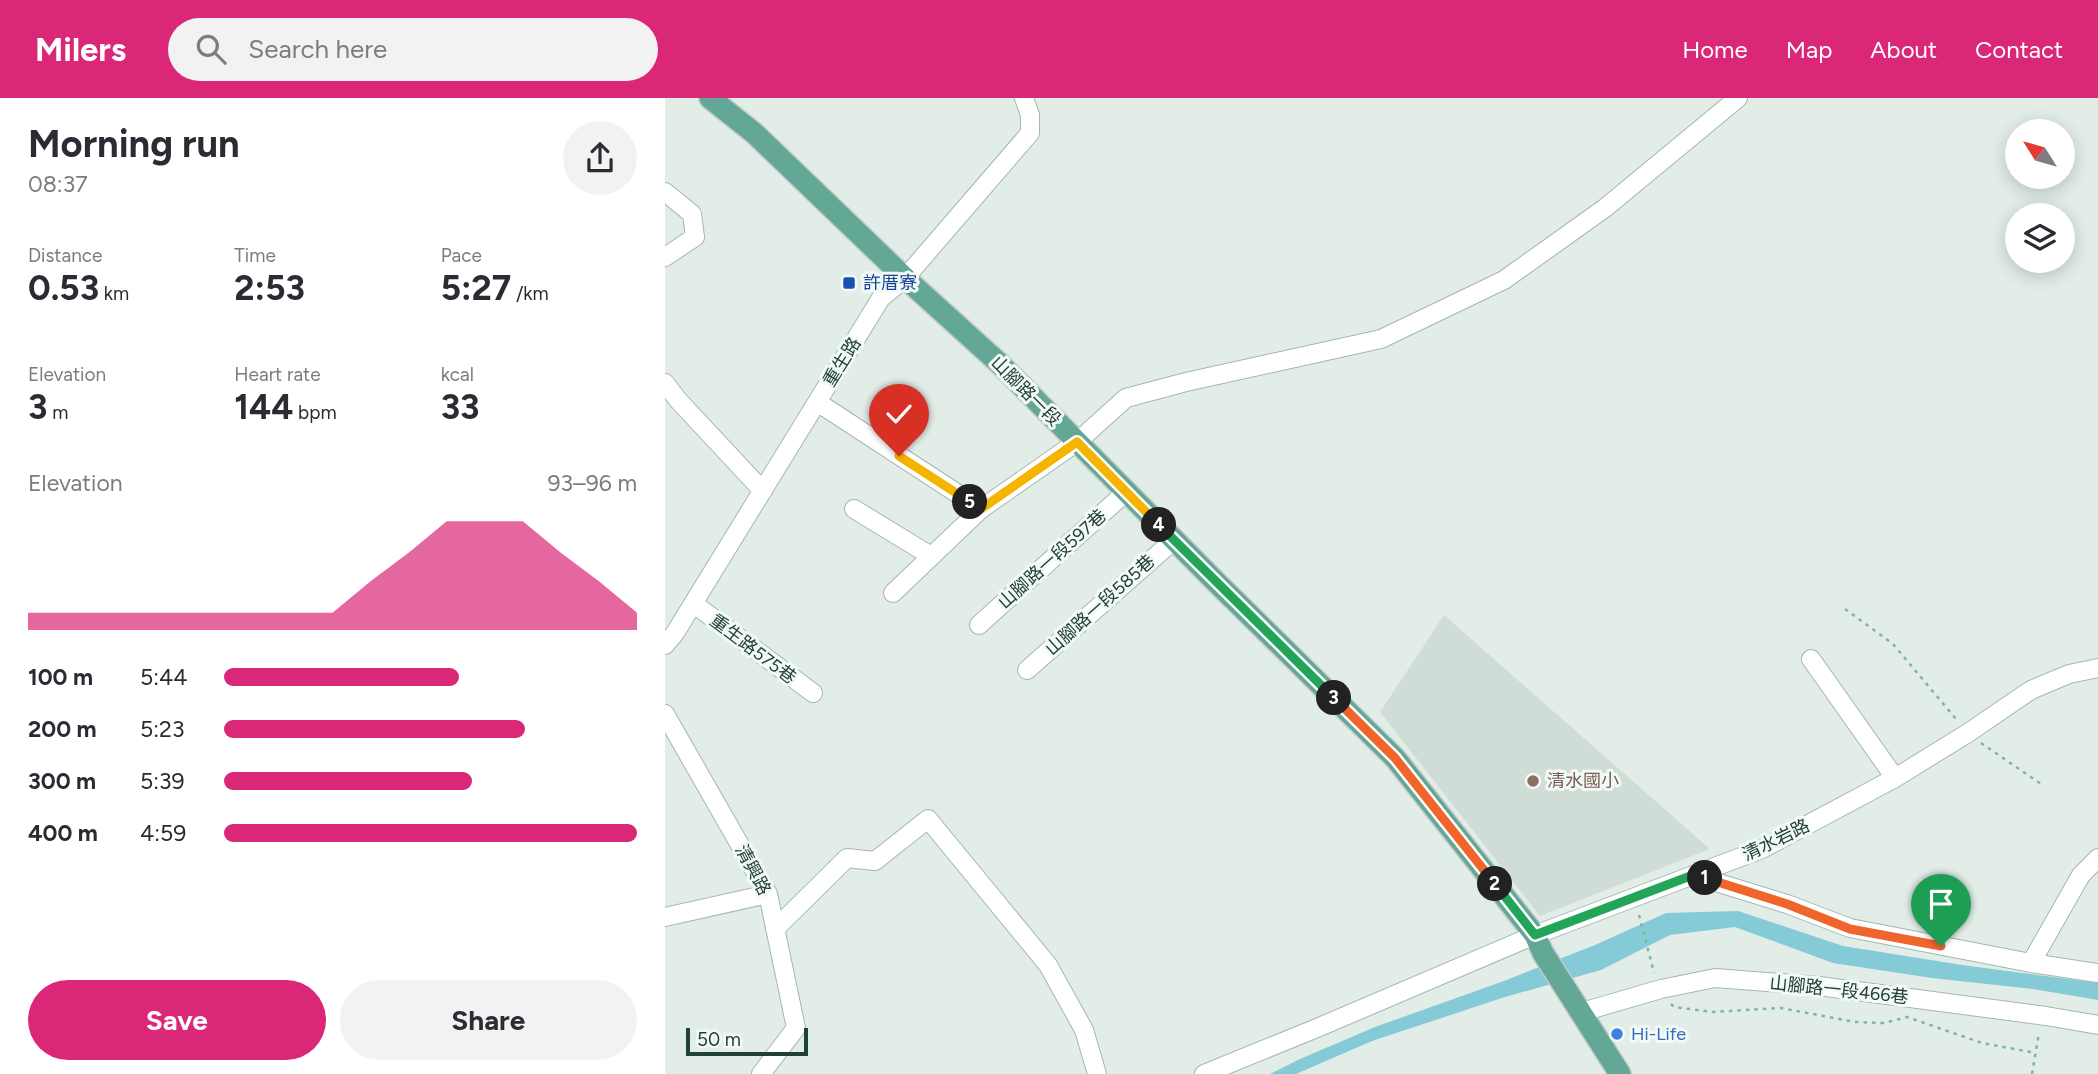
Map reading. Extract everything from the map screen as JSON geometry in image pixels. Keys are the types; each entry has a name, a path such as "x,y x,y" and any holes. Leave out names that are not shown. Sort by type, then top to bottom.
{"main road":[{"name":"山腳路一段","path":"710,98 754,133 905,278 1000,364 1395,758 1539,944 1578,1006"},
{"path":"1578,1006 1620,1074"}],"street":[{"name":"重生路","path":"665,645 694,604 881,298 905,278 1030,133 1030,115 1024,98"},
{"path":"893,593 981,509 1077,442 1126,398 1381,339 1504,280 1605,208 1738,98"},
{"path":"665,192 692,214 695,237 665,257"},
{"path":"665,383 763,491"},
{"path":"817,402 981,509"},
{"name":"山腳路一段597巷","path":"979,625 1126,492"},
{"path":"854,509 931,556"},
{"name":"山腳路一段585巷","path":"1027,670 1174,540"},
{"name":"重生路575巷","path":"694,604 813,693"},
{"path":"1811,659 1895,778"},
{"name":"清水岩路","path":"1204,1074 1539,944 1693,875 1762,849 1895,778 2031,690 2069,674 2098,668"},
{"name":"清興路","path":"665,714 768,894 796,1028 761,1074"},
{"path":"775,929 847,858 875,861 928,819 1048,965 1084,1030 1097,1074"},
{"path":"2031,963 2081,875 2098,858"},
{"path":"1693,875 1787,904 1850,929 2098,973"},
{"path":"665,917 768,894"},
{"name":"山腳路一段466巷","path":"1578,1006 1714,978 1819,986 2098,1026"}],"path":[{"path":"1845,609 1893,644 1968,733 2045,786"},
{"path":"1638,911 1651,962"},
{"path":"1661,989 1674,1007 1713,1012 1781,1008 1855,1021 1884,1023 1907,1017 1982,1043 2036,1053"},
{"path":"2032,1074 2042,1016"}],"shaded area":[{"name":"清水國小","path":"1444,615 1710,849 1540,916 1380,712"}],"water":[{"path":"1738,911 1843,946 2098,983 2098,1000 1833,963 1735,927 1670,935 1601,970 1505,997 1372,1041 1296,1074 1270,1074 1375,1027 1504,981 1666,913"}],"place":[{"name":"許厝寮","path":"849,283"},
{"name":"清水國小","path":"1533,781"},
{"name":"Hi-Life","path":"1617,1034"}],"route":[{"path":"899,456 981,509 1077,442 1395,758 1535,935 1693,875 1787,904 1850,929 1941,946"}]}
